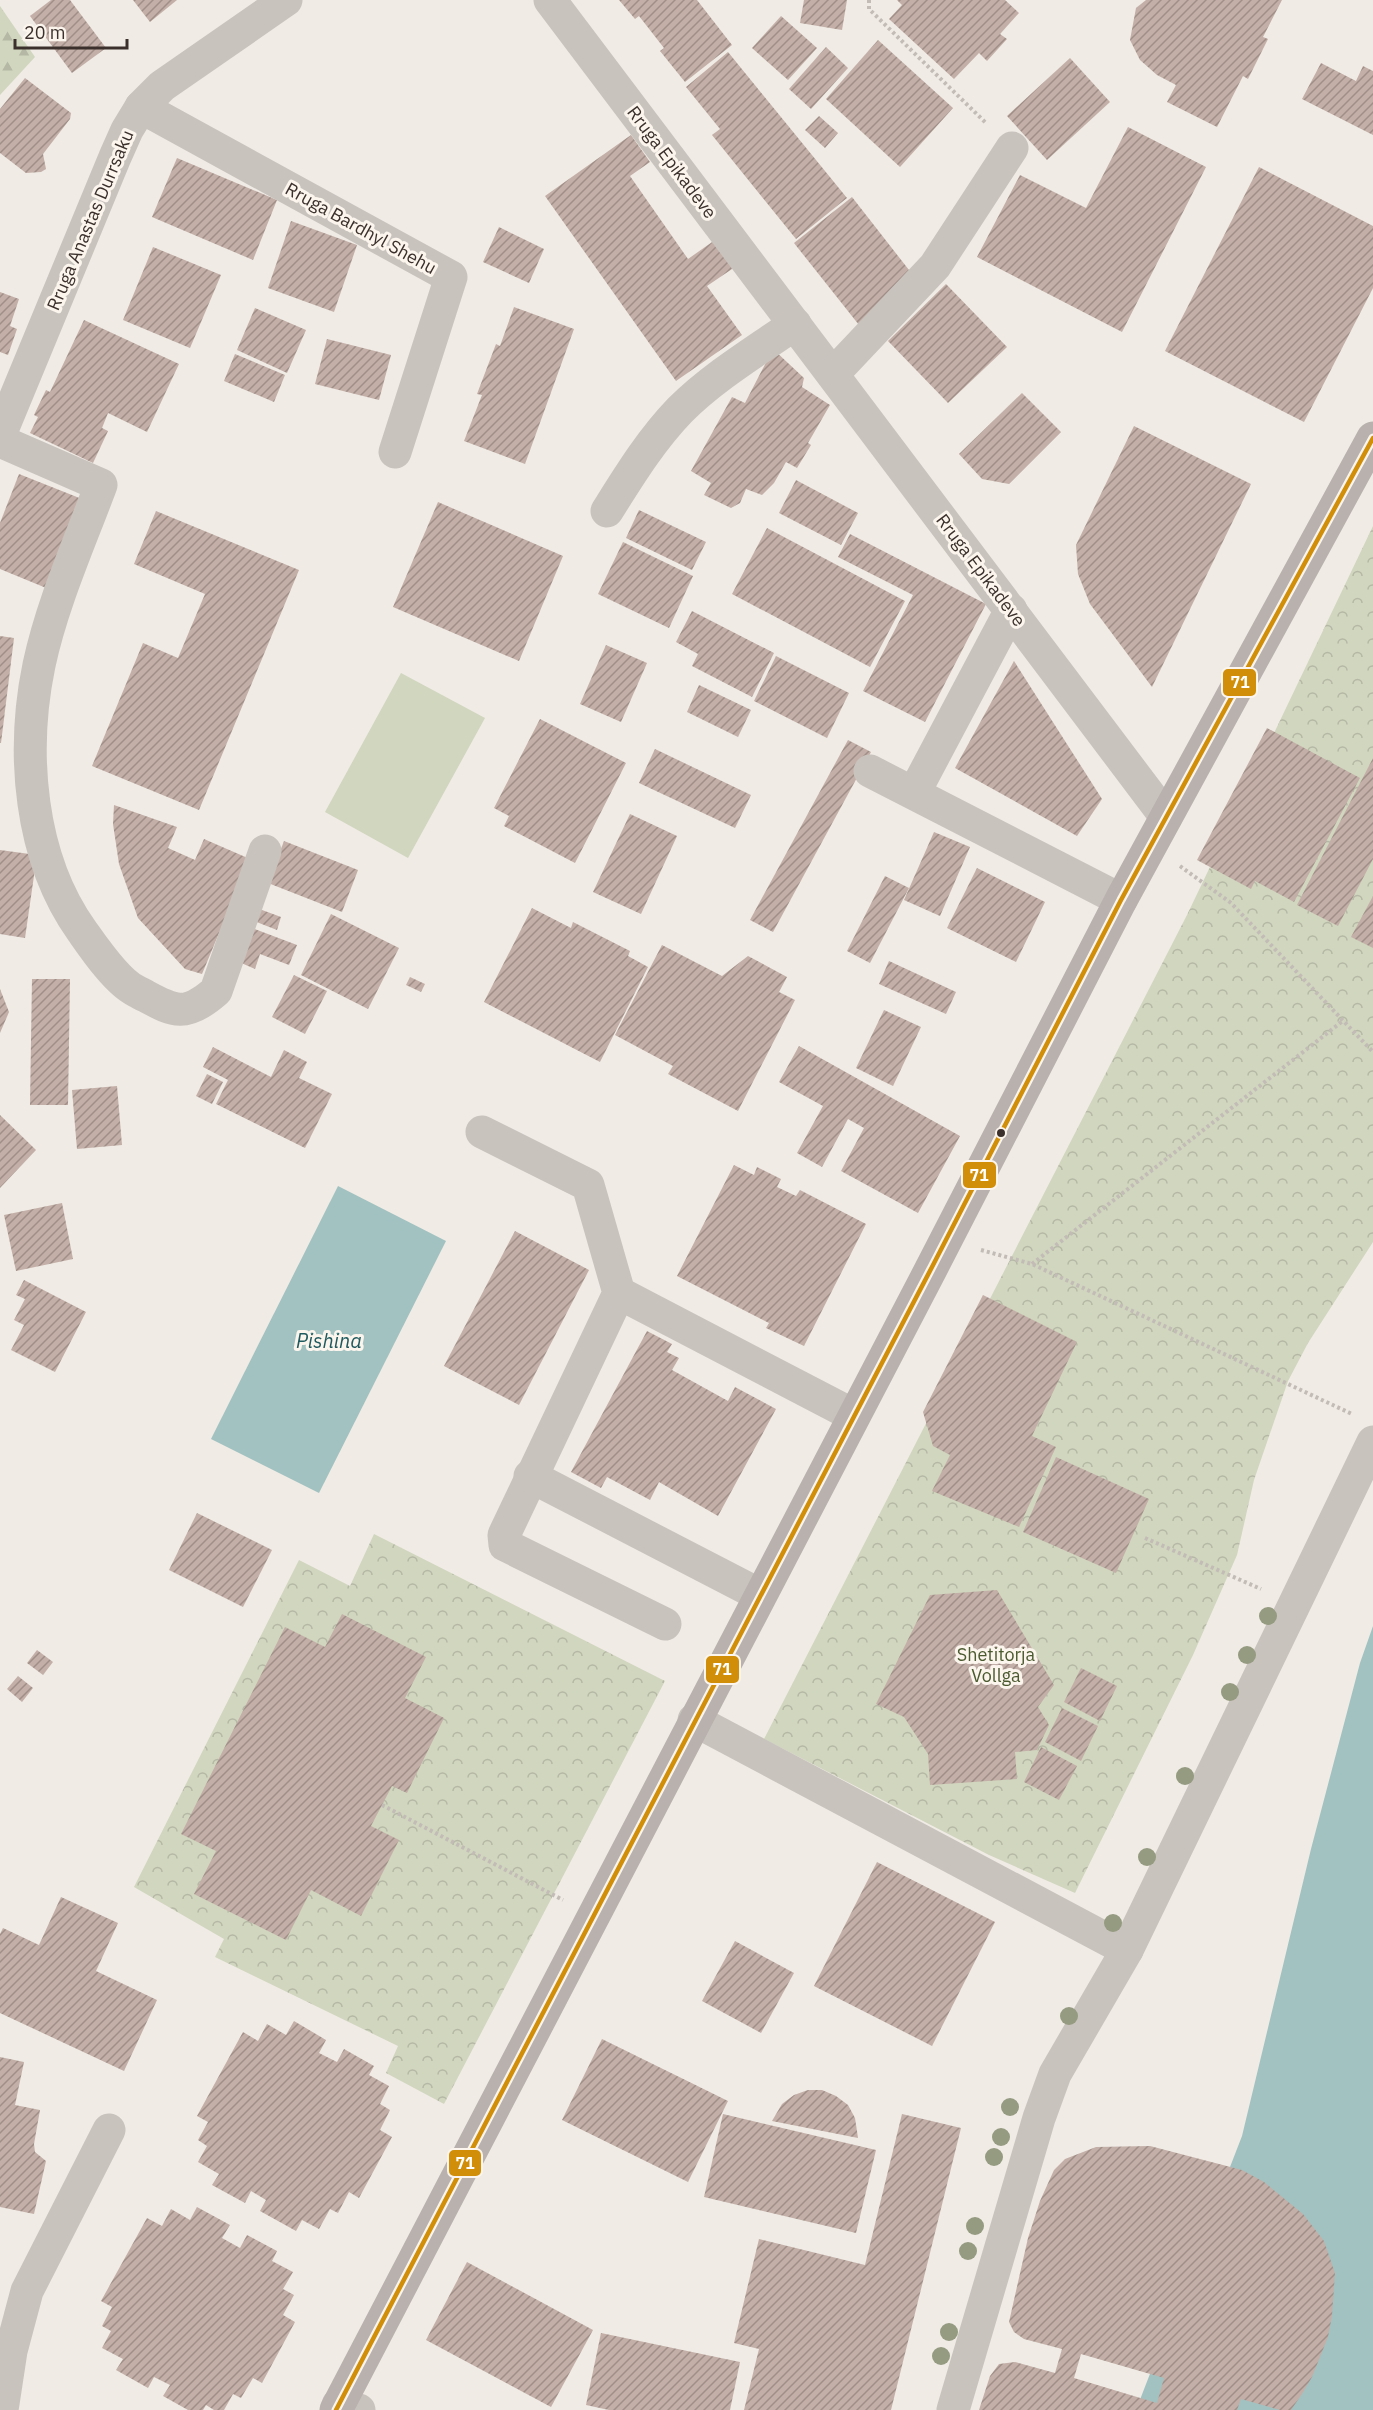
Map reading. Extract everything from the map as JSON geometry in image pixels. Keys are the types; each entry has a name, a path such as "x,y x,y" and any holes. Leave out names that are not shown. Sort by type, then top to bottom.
{"main road":[{"path":"344,2408 593,1916 853,1414 946,1240 1120,900 1373,438"}],"street":[{"name":"Rruga Anastas Durrsaku","path":"0,435 115,157 127,130 141,107 162,86 286,0"},
{"name":"Rruga Epikadeve","path":"550,0 1166,817"},
{"name":"Rruga Bardhyl Shehu","path":"141,107 451,277 395,452"},
{"path":"832,374 935,266 1012,148"},
{"path":"607,511 643,455 680,410 713,382 795,324"},
{"path":"0,441 101,485 63,587 39,665 30,742 33,805 46,857 68,911 97,952 132,989 174,1011 199,1006 216,991 265,851"},
{"path":"914,793 1011,610"},
{"path":"870,771 1120,900"},
{"path":"482,1132 588,1185 619,1293 530,1476 504,1535 506,1545 664,1624"},
{"path":"619,1293 853,1414"},
{"path":"953,2410 1036,2130 1055,2074 1127,1950 1295,1604 1368,1431"},
{"path":"530,1476 760,1595"},
{"path":"694,1720 1127,1950"},
{"path":"2,2410 11,2351 27,2291 109,2130"}],"path":[{"path":"869,0 869,9 1012,148"},
{"path":"1150,845 1231,903 1373,1052"},
{"path":"1032,1264 1344,1020"},
{"path":"946,1240 1032,1264 1368,1431"},
{"path":"1144,1538 1295,1604"},
{"path":"382,1805 593,1916"}],"green space":[{"path":"0,6 35,57 0,95"},
{"name":"Shetitorja Vollga","path":"1373,526 1373,1242 1308,1343 1288,1381 1254,1480 1237,1555 1193,1655 1075,1893 989,1855 764,1739 1187,915"},
{"path":"401,673 485,718 408,858 325,812"},
{"path":"374,1534 665,1681 444,2104 386,2073 398,2046 215,1957 224,1939 134,1887 299,1560 350,1586"}],"water":[{"name":"Pishina","path":"338,1186 446,1241 319,1493 211,1439"},
{"path":"1373,1626 1373,2410 1136,2410 1242,2136 1311,1849 1360,1663"}],"building":[{"path":"51,0 70,0 106,48 72,73 30,16"},
{"path":"133,0 177,0 150,22"},
{"path":"619,0 697,0 732,45 685,82 660,51 664,48 639,16 635,19"},
{"path":"804,0 847,0 842,30 800,23"},
{"path":"897,0 1005,0 1019,13 1000,34 1007,39 987,61 979,53 954,79 889,19 902,5"},
{"path":"1146,0 1282,0 1263,37 1268,39 1248,79 1243,76 1217,127 1167,102 1176,85 1157,75 1140,60 1130,40 1136,8"},
{"path":"781,16 817,48 788,80 752,48"},
{"path":"878,40 953,108 900,167 826,99"},
{"path":"826,47 848,68 811,109 789,89"},
{"path":"728,52 847,198 796,239 712,135 720,129 686,87"},
{"path":"1070,58 1110,102 1047,160 1007,116"},
{"path":"1321,63 1356,81 1363,66 1373,71 1373,135 1302,99"},
{"path":"25,78 71,113 70,119 43,154 46,169 41,172 26,173 0,153 0,109"},
{"path":"819,116 838,133 825,148 805,130"},
{"path":"1128,127 1206,167 1122,332 977,257 1020,175 1086,208"},
{"path":"631,135 650,162 630,176 688,259 715,240 735,267 707,286 742,335 676,381 545,196"},
{"path":"177,158 277,200 253,260 152,217"},
{"path":"1259,167 1373,226 1373,288 1304,422 1165,351"},
{"path":"852,197 916,279 859,325 794,243"},
{"path":"291,221 357,245 334,312 268,288"},
{"path":"499,227 544,249 529,283 483,262"},
{"path":"153,247 221,275 190,348 123,320"},
{"path":"946,284 1007,347 948,403 888,341"},
{"path":"0,292 19,299 10,326 17,329 8,355 0,352"},
{"path":"514,307 574,329 525,464 464,441 482,395 477,394 496,344 500,346"},
{"path":"255,308 306,330 287,373 237,350"},
{"path":"84,320 179,364 147,432 108,413 102,428 108,431 93,463 30,433 38,417 34,415 46,390 50,392"},
{"path":"327,339 391,355 379,400 315,384"},
{"path":"773,349 804,378 802,387 830,405 808,443 811,445 797,468 786,462 774,483 762,495 746,489 740,503 731,508 704,495 711,483 691,471 732,397 745,403"},
{"path":"235,354 285,375 274,402 224,381"},
{"path":"1022,393 1061,432 1009,484 982,479 959,454"},
{"path":"1134,426 1251,484 1152,687 1090,604 1078,574 1076,545"},
{"path":"19,474 87,501 51,590 0,569 0,523"},
{"path":"796,480 858,513 841,545 779,513"},
{"path":"438,502 563,556 519,661 393,607"},
{"path":"639,510 706,542 692,570 626,538"},
{"path":"156,511 299,570 199,810 92,766 143,643 178,658 205,594 134,564"},
{"path":"767,528 905,601 870,667 732,594"},
{"path":"850,534 986,604 925,722 863,691 913,595 838,557"},
{"path":"623,542 693,576 669,628 598,594"},
{"path":"692,611 774,653 752,697 692,666 698,654 676,642"},
{"path":"0,636 14,638 1,743 0,743"},
{"path":"606,645 647,663 621,722 580,704"},
{"path":"776,656 849,693 827,738 754,701"},
{"path":"1014,661 1102,799 1077,836 955,768"},
{"path":"699,685 751,710 738,737 687,712"},
{"path":"540,719 626,763 575,863 504,826 509,816 494,808"},
{"path":"1267,728 1360,778 1294,902 1255,881 1251,889 1197,860"},
{"path":"848,740 871,752 773,932 750,920"},
{"path":"655,749 751,795 735,828 639,783"},
{"path":"1373,758 1373,859 1338,926 1297,905"},
{"path":"114,805 177,827 168,848 195,860 204,839 250,859 202,974 185,969 138,918 119,864 113,824"},
{"path":"630,814 677,836 641,914 593,892"},
{"path":"934,832 970,847 940,916 904,900"},
{"path":"284,841 358,870 342,912 268,883"},
{"path":"0,850 37,855 25,938 0,934"},
{"path":"977,868 1045,902 1016,962 947,928"},
{"path":"885,876 909,888 870,963 847,951"},
{"path":"1373,896 1373,948 1351,937"},
{"path":"251,906 281,917 277,930 246,918"},
{"path":"532,908 571,928 573,922 630,951 628,956 648,967 600,1062 484,1002"},
{"path":"331,914 399,948 368,1009 301,975"},
{"path":"244,925 297,945 289,965 260,954 255,969 239,962"},
{"path":"662,945 722,976 748,956 787,977 779,992 795,1000 738,1111 668,1074 673,1066 615,1035"},
{"path":"889,961 956,992 946,1014 879,984"},
{"path":"294,975 327,991 305,1034 272,1017"},
{"path":"410,977 425,984 421,992 406,985"},
{"path":"32,979 70,979 68,1105 30,1105"},
{"path":"0,989 9,1012 0,1033"},
{"path":"884,1010 921,1027 893,1086 856,1068"},
{"path":"799,1046 960,1136 918,1213 841,1171 864,1128 848,1119 822,1167 797,1153 823,1106 779,1082"},
{"path":"213,1047 271,1077 284,1050 307,1062 299,1078 332,1094 305,1148 216,1104 228,1080 203,1067"},
{"path":"207,1074 223,1082 212,1104 196,1096"},
{"path":"117,1086 122,1145 77,1149 72,1090"},
{"path":"0,1115 36,1150 0,1188"},
{"path":"734,1165 754,1175 757,1167 781,1179 777,1187 796,1196 800,1190 866,1224 804,1346 766,1328 769,1323 677,1276"},
{"path":"62,1203 73,1259 16,1271 4,1215"},
{"path":"515,1231 589,1270 519,1405 444,1366"},
{"path":"24,1280 86,1312 55,1372 11,1350 24,1325 14,1320 25,1299 16,1295"},
{"path":"983,1295 1077,1342 1032,1436 1056,1447 1019,1527 932,1491 950,1455 933,1446 923,1412"},
{"path":"647,1331 672,1344 667,1352 679,1358 672,1370 728,1401 735,1387 776,1409 718,1516 659,1482 650,1500 607,1477 601,1488 571,1472"},
{"path":"1056,1457 1149,1499 1116,1573 1023,1532"},
{"path":"197,1513 272,1550 243,1607 169,1570"},
{"path":"997,1590 1054,1685 1038,1707 1049,1725 1037,1750 1015,1752 1017,1779 930,1785 928,1754 904,1717 876,1704 930,1595"},
{"path":"342,1614 426,1657 405,1698 444,1718 407,1793 392,1786 371,1826 399,1840 361,1916 311,1890 286,1940 194,1894 216,1851 181,1834 285,1627 325,1647"},
{"path":"37,1650 53,1662 43,1675 27,1663"},
{"path":"1081,1668 1117,1686 1100,1721 1064,1702"},
{"path":"18,1676 33,1688 22,1702 7,1689"},
{"path":"1062,1708 1098,1726 1081,1761 1045,1742"},
{"path":"1041,1747 1077,1766 1059,1800 1024,1782"},
{"path":"877,1862 995,1922 932,2046 814,1986"},
{"path":"61,1897 118,1923 96,1971 157,2000 124,2071 0,2013 0,1934 3,1928 39,1945"},
{"path":"735,1941 794,1973 761,2033 702,2001"},
{"path":"294,2021 326,2040 319,2053 337,2062 344,2049 374,2066 369,2075 389,2086 380,2104 390,2110 380,2130 392,2137 359,2198 349,2192 338,2213 330,2209 319,2229 302,2220 296,2231 260,2211 266,2200 251,2191 245,2203 212,2185 219,2174 198,2162 207,2146 198,2140 208,2122 197,2116 243,2032 258,2041 267,2024 286,2035"},
{"path":"602,2039 728,2101 688,2182 562,2120"},
{"path":"0,2057 24,2062 15,2105 40,2110 34,2144 35,2152 46,2161 34,2214 0,2207"},
{"path":"808,2090 822,2090 848,2105 855,2118 858,2138 772,2121 782,2104 794,2095"},
{"path":"723,2114 876,2150 856,2233 704,2197"},
{"path":"902,2114 961,2128 891,2410 744,2410 759,2349 734,2343 759,2239 865,2265"},
{"path":"1150,2146 1242,2170 1264,2182 1303,2214 1324,2241 1335,2273 1328,2337 1312,2377 1291,2410 1280,2410 1241,2399 1237,2410 979,2410 990,2376 999,2364 1015,2362 1055,2373 1062,2349 1024,2339 1014,2332 1009,2322 1028,2238 1040,2201 1054,2170 1065,2159 1096,2147","holes":["1081,2354 1164,2378 1157,2403 1074,2378"]},
{"path":"197,2207 230,2225 222,2238 240,2248 247,2235 277,2251 272,2261 293,2272 283,2289 294,2295 283,2315 295,2322 262,2383 253,2378 241,2398 233,2394 224,2410 214,2410 206,2405 203,2410 188,2410 163,2396 170,2385 154,2377 148,2388 116,2370 123,2359 102,2348 111,2331 102,2326 112,2307 101,2301 147,2218 162,2226 171,2209 190,2220"},
{"path":"467,2262 593,2330 551,2407 426,2340"},
{"path":"601,2333 740,2362 730,2410 609,2410 586,2405"}],"transit line":[{"name":"71","path":"336,2410 1121,900 1373,438"}]}
